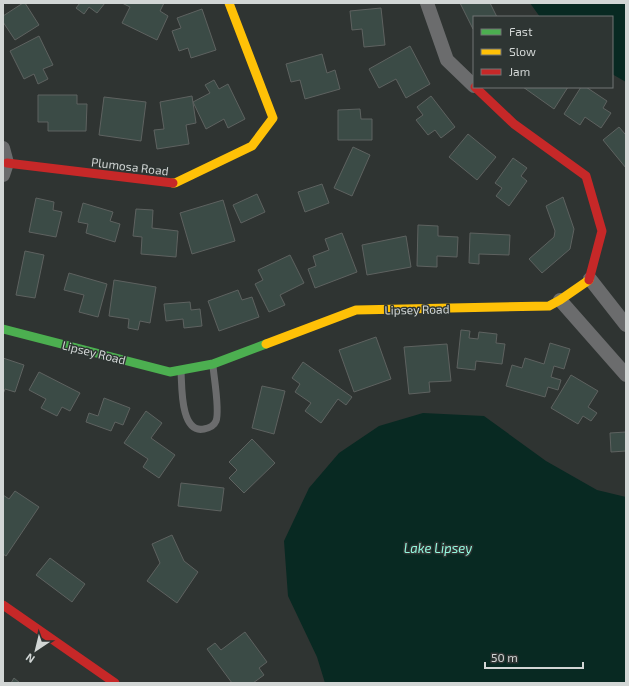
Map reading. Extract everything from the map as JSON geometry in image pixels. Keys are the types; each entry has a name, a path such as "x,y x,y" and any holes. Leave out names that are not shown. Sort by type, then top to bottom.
{"street":[{"name":"Plumosa Road","path":"5,169 175,183 252,146 273,118 229,3"},
{"path":"427,3 447,60 473,84"},
{"path":"477,88 514,124 586,176 602,232 590,280 626,325"},
{"path":"3,148 5,169"},
{"name":"Lipsey Road","path":"3,329 170,372 213,364 356,310 549,306 590,280"},
{"path":"560,300 626,375"},
{"path":"3,605 116,683"}],"lane":[{"path":"181,369 185,415 188,422 195,428 202,430 211,428 216,422 218,413 213,364"}],"water":[{"path":"530,3 626,3 626,82 613,75 613,16 539,16"},
{"name":"Lake Lipsey","path":"423,413 484,416 546,461 597,490 626,497 626,683 325,683 317,657 288,596 284,541 309,488 339,453 379,426"}],"building":[{"path":"25,3 39,25 15,40 3,22 3,16"},
{"path":"80,3 105,3 97,13 89,7 84,14 76,8"},
{"path":"122,3 164,3 160,11 168,16 157,40 122,23 130,7"},
{"path":"460,3 490,3 496,16 473,16 473,29"},
{"path":"381,8 385,45 364,47 362,29 352,30 350,11"},
{"path":"202,9 216,50 191,58 188,48 179,51 172,31 181,28 177,18"},
{"path":"39,36 53,65 43,69 48,79 38,84 34,74 24,79 10,51"},
{"path":"410,46 430,84 406,98 396,79 379,88 369,69"},
{"path":"322,54 327,73 335,70 340,89 305,99 300,80 291,82 286,64"},
{"path":"214,80 219,89 228,84 245,119 228,128 224,119 206,129 193,102 210,93 205,85"},
{"path":"524,88 567,88 554,109"},
{"path":"580,88 588,88 607,101 603,108 611,113 601,128 585,117 580,125 564,114"},
{"path":"38,95 77,95 77,104 87,104 86,131 48,131 48,122 38,122"},
{"path":"192,96 196,123 186,125 189,144 157,149 154,130 164,129 160,102"},
{"path":"431,96 455,127 441,138 435,130 428,135 416,120 423,115 417,107"},
{"path":"104,97 146,102 141,141 99,135"},
{"path":"360,109 361,119 372,119 372,140 338,140 338,110"},
{"path":"619,127 625,134 626,133 626,168 603,140"},
{"path":"468,134 496,157 477,180 449,157"},
{"path":"353,147 370,155 352,196 334,188"},
{"path":"513,158 527,168 521,176 527,181 509,206 496,196 502,188 495,183"},
{"path":"322,184 329,203 305,212 298,192"},
{"path":"257,194 265,212 241,223 233,205"},
{"path":"563,197 574,229 570,249 542,273 529,259 554,237 555,231 546,206"},
{"path":"36,198 54,202 53,210 62,212 56,237 29,232"},
{"path":"223,200 235,241 192,254 180,213"},
{"path":"83,203 113,212 110,221 120,224 115,242 86,233 88,224 78,222"},
{"path":"136,209 153,210 152,228 178,231 176,257 141,254 142,237 133,236"},
{"path":"418,225 438,226 438,236 458,237 457,257 437,256 437,267 417,266"},
{"path":"342,233 357,272 315,288 308,269 316,266 313,256 329,250 325,239"},
{"path":"470,233 510,235 509,255 479,254 479,264 469,263"},
{"path":"406,236 411,267 367,275 362,245"},
{"path":"25,251 44,255 35,298 16,295"},
{"path":"290,255 304,283 280,295 285,305 269,312 255,284 263,280 258,270"},
{"path":"69,273 107,284 98,317 79,312 84,295 64,290"},
{"path":"114,280 156,287 150,323 140,321 138,330 128,328 129,319 109,316"},
{"path":"238,290 242,300 252,297 259,317 219,331 208,301"},
{"path":"190,302 191,310 200,309 202,326 184,328 183,319 166,321 164,304"},
{"path":"461,330 470,331 469,338 478,339 479,332 497,334 496,343 505,344 502,364 476,361 475,370 457,368"},
{"path":"376,337 391,379 354,392 339,350"},
{"path":"550,343 570,349 564,369 554,366 551,377 561,380 558,390 548,387 545,397 506,386 512,365 522,368 525,358 544,364"},
{"path":"447,344 451,381 429,382 430,392 409,394 404,347"},
{"path":"3,358 24,365 15,392 5,389 3,394"},
{"path":"303,362 352,397 346,405 338,399 321,423 305,411 311,403 295,392 300,384 292,378"},
{"path":"39,372 80,393 70,411 62,407 57,416 41,408 46,399 29,390"},
{"path":"571,375 598,391 588,407 597,413 591,421 583,416 578,424 551,408"},
{"path":"262,386 285,391 274,434 252,428"},
{"path":"104,398 130,408 123,425 115,422 111,431 86,422 89,413 98,416"},
{"path":"146,411 162,423 151,438 175,455 159,478 143,467 148,459 124,443"},
{"path":"626,432 626,451 611,452 610,433"},
{"path":"252,439 275,463 244,493 229,478 237,470 229,462"},
{"path":"181,483 224,488 221,511 178,506"},
{"path":"15,491 39,507 6,556 3,554 3,495 9,499"},
{"path":"172,535 184,561 198,572 177,603 147,581 160,563 152,544"},
{"path":"50,558 85,584 72,602 36,575"},
{"path":"245,632 267,662 259,668 264,675 253,683 232,683 207,649 215,643 221,650"},
{"path":"14,678 20,683 11,683"}],"traffic: fast":[{"path":"3,329 170,372 213,364 266,344"}],"traffic: slow":[{"path":"173,183 252,146 273,118 229,3"},
{"path":"266,344 356,310 549,306 589,280"}],"traffic: jam":[{"path":"476,88 514,124 586,176 602,231 589,280"},
{"path":"7,163 173,183"},
{"path":"3,605 115,683"}]}
